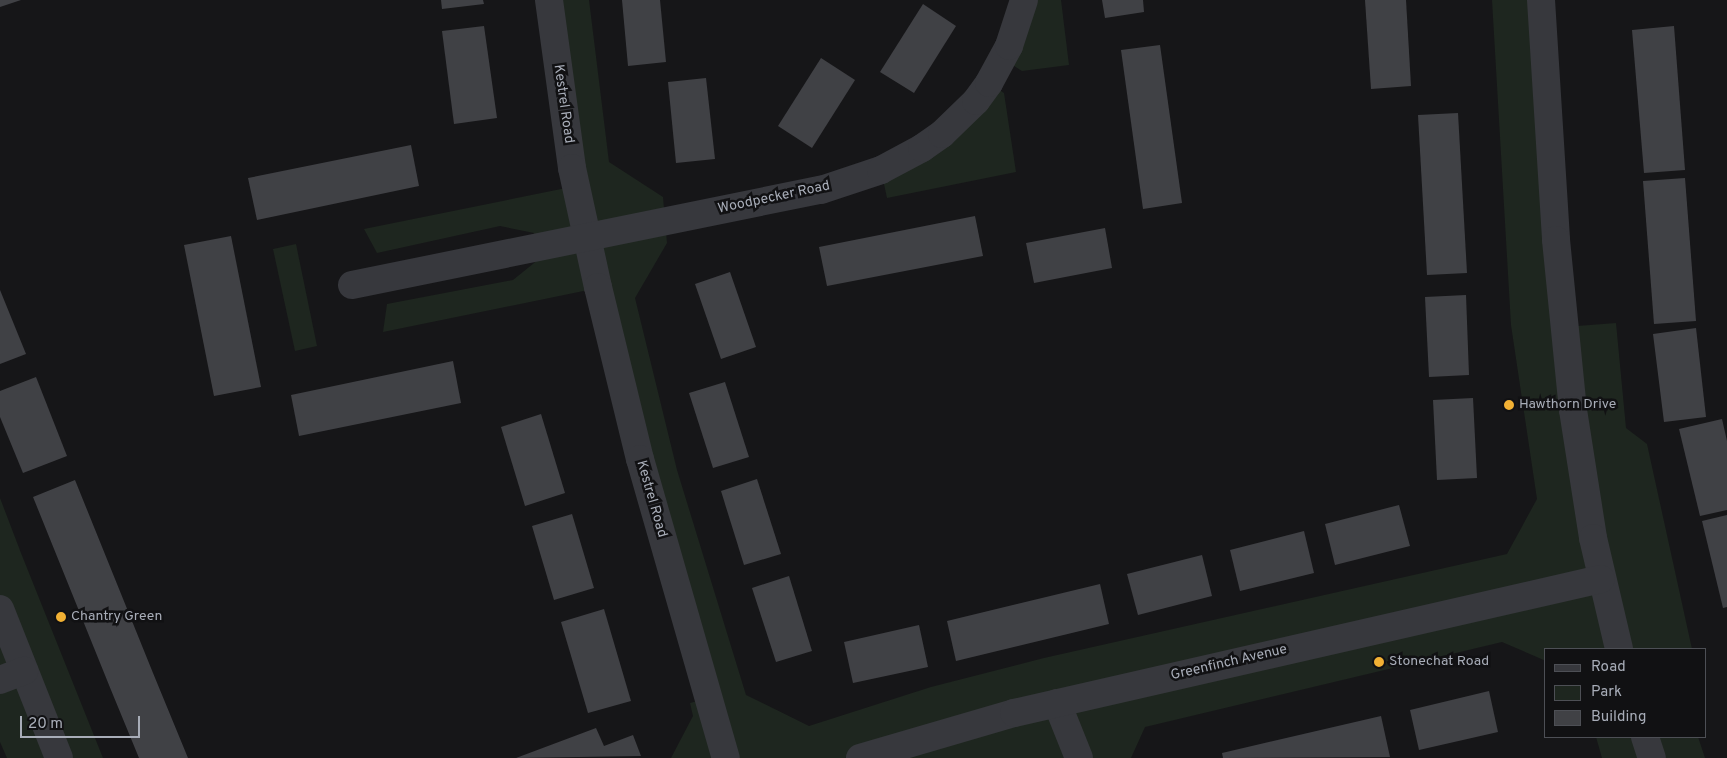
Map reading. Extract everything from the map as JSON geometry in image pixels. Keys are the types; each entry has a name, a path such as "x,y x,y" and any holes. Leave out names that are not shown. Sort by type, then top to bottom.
{"street":[{"name":"Kestrel Road","path":"549,0 565,125 587,237 640,459 726,758"},
{"name":"Woodpecker Road","path":"587,237 821,190 881,170 900,161 942,134 985,89 1009,46 1024,0"},
{"path":"1541,0 1564,327 1585,494 1601,579 1619,648"},
{"path":"352,285 587,237"},
{"name":"Greenfinch Avenue","path":"860,758 973,724 1057,703 1601,579"},
{"path":"0,610 12,675 58,758"},
{"path":"1057,703 1079,758"},
{"path":"1645,738 1652,758"}],"green space":[{"path":"549,0 589,0 609,162 663,197 667,243 635,298 677,470 746,695 809,726 931,687 1044,658 1507,554 1537,499 1511,325 1492,0 1541,0 1564,327 1616,323 1626,428 1647,444 1692,648 1544,648 1544,660 1502,642 1145,727 1131,758 671,758 693,716 690,703 708,698 598,288 383,332 387,304 513,280 539,259 537,246 534,233 500,226 377,253 364,229 576,186"},
{"path":"1024,0 1061,0 1069,65 1022,71 1003,59"},
{"path":"989,83 1004,93 1016,172 887,198 881,170"},
{"path":"296,244 317,346 295,351 273,249"},
{"path":"0,498 103,758 7,758 0,742"},
{"path":"1596,738 1698,738 1705,758 1602,758"}],"building":[{"path":"0,0 21,0 0,7"},
{"path":"441,0 483,0 484,4 442,9"},
{"path":"622,0 660,0 666,62 628,66"},
{"path":"1102,0 1143,0 1144,12 1105,18"},
{"path":"1365,0 1406,0 1411,86 1371,89"},
{"path":"923,4 956,26 914,93 880,72"},
{"path":"484,26 497,118 454,124 442,31"},
{"path":"1674,26 1685,170 1644,173 1632,30"},
{"path":"1160,45 1182,203 1143,209 1121,50"},
{"path":"821,58 855,80 812,148 778,126"},
{"path":"706,78 715,159 676,163 668,82"},
{"path":"1458,113 1467,273 1427,275 1418,115"},
{"path":"411,145 419,186 257,220 248,178"},
{"path":"1685,178 1696,321 1654,324 1643,181"},
{"path":"975,216 983,256 827,286 819,247"},
{"path":"1105,228 1112,268 1034,283 1026,243"},
{"path":"231,236 261,387 214,396 184,245"},
{"path":"730,272 756,347 721,359 695,284"},
{"path":"0,290 26,354 0,364"},
{"path":"1466,295 1469,375 1429,377 1425,297"},
{"path":"1696,328 1706,417 1664,422 1653,334"},
{"path":"453,361 461,403 299,436 291,395"},
{"path":"36,377 67,456 23,473 0,417 0,391"},
{"path":"725,382 749,457 713,468 689,393"},
{"path":"1473,398 1477,478 1437,480 1433,400"},
{"path":"541,414 565,493 525,506 501,427"},
{"path":"1722,419 1727,441 1727,510 1700,516 1679,429"},
{"path":"757,479 781,554 744,565 721,491"},
{"path":"75,480 188,758 139,758 111,690 33,497"},
{"path":"1399,505 1410,546 1335,565 1325,524"},
{"path":"572,514 594,588 554,600 532,526"},
{"path":"1727,515 1727,607 1723,608 1702,521"},
{"path":"1304,531 1314,573 1240,591 1230,550"},
{"path":"1202,555 1212,596 1138,615 1127,574"},
{"path":"789,576 812,651 776,662 752,588"},
{"path":"1100,584 1109,624 956,661 947,621"},
{"path":"604,609 631,701 588,713 561,622"},
{"path":"919,625 928,667 853,683 844,642"},
{"path":"1489,691 1498,732 1419,750 1410,710"},
{"path":"1381,716 1390,757 1223,758 1222,753"},
{"path":"596,728 604,746 633,735 641,756 516,758"}],"place":[{"name":"Hawthorn Drive","path":"1509,405"},
{"name":"Chantry Green","path":"61,617"},
{"name":"Stonechat Road","path":"1379,662"}]}
